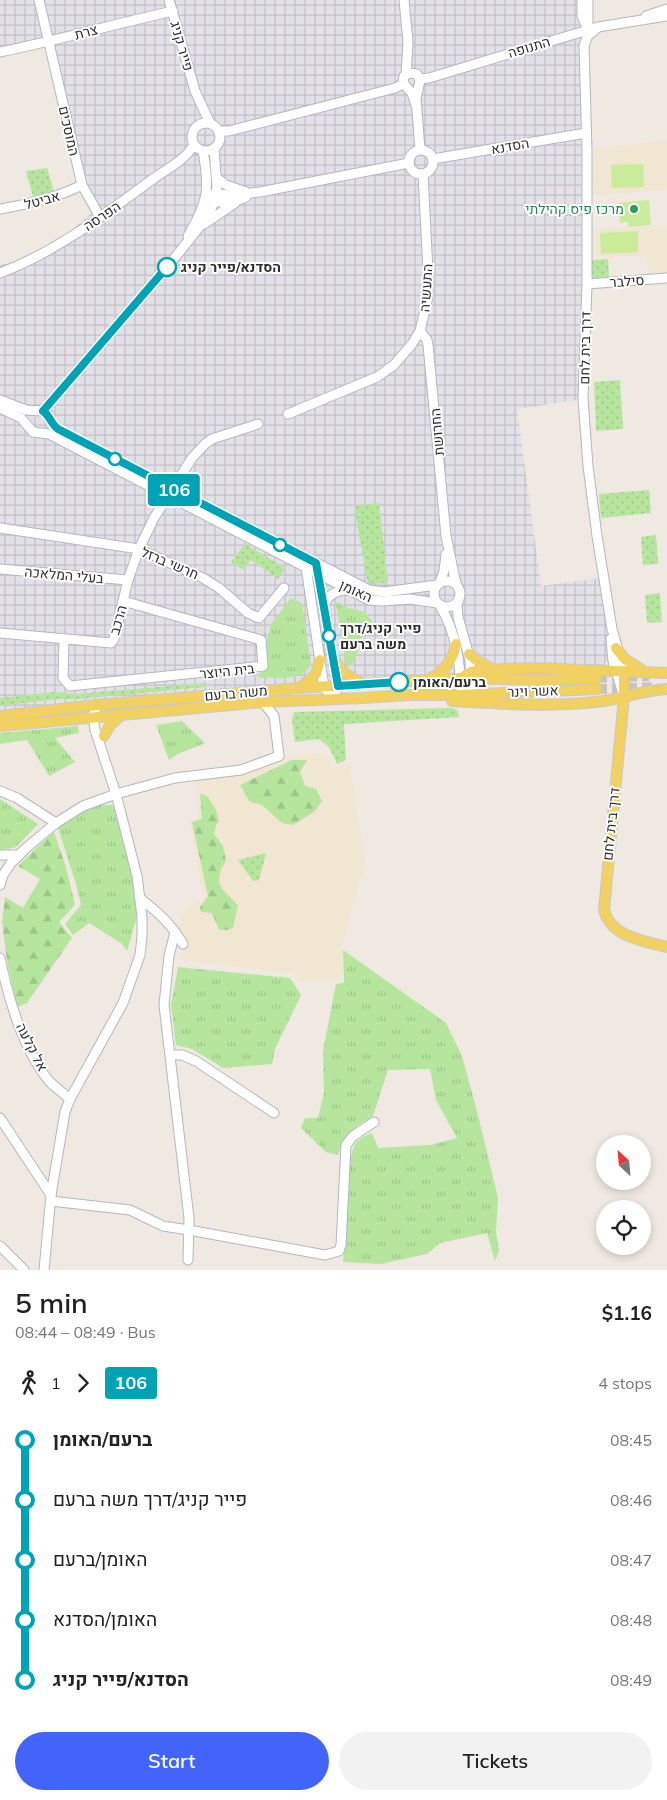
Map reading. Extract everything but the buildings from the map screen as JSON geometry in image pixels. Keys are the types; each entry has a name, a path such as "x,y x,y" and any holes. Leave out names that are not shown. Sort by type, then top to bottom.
{"main road":[{"path":"426,680 448,665 455,653 456,644"},
{"path":"616,648 628,662 650,673"},
{"path":"469,654 484,665 497,669"},
{"path":"333,656 340,670 347,676 368,684"},
{"path":"298,688 312,680 319,668 320,660"},
{"path":"471,675 497,669 667,673"},
{"name":"דרך בית לחם","path":"619,671 624,697 604,902 606,917 615,928 638,940 667,947"},
{"name":"משה ברעם","path":"0,716 97,705 298,688 461,678 471,675"},
{"name":"אשר וינר","path":"467,698 597,684 471,675"},
{"path":"467,698 501,704 581,703 603,701 645,691 667,689"},
{"name":"משה ברעם","path":"0,726 263,702 409,695 467,698"},
{"path":"104,736 110,725 123,714"},
{"name":"דרך בית לחם","path":"632,937 667,941"}],"street":[{"name":"המוסכים","path":"39,0 82,185 100,217"},
{"name":"פייר קניג","path":"170,0 195,91 197,126"},
{"path":"404,0 420,150"},
{"path":"582,0 582,16 588,29"},
{"path":"588,0 588,29"},
{"name":"התנופה","path":"640,19 667,9"},
{"name":"צרת","path":"0,52 173,11"},
{"name":"התנופה","path":"220,131 394,88 588,29 667,16"},
{"name":"דרך בית לחם","path":"598,27 588,35 585,41 587,284 583,400 588,466 597,536 619,671"},
{"name":"פייר קניג","path":"195,91 210,123"},
{"path":"210,123 220,131 220,141 214,149 203,151 194,145 192,136 197,126 210,123"},
{"name":"הסדנא","path":"433,159 586,133"},
{"name":"הפרסה","path":"0,273 35,258 100,217 185,156 194,145"},
{"path":"27,427 26,419 28,415 39,410 200,228 210,213 212,197 218,178 214,149"},
{"path":"420,150 429,152 433,159 432,167 423,174 412,170 409,163 411,155 420,150"},
{"path":"203,151 207,184 212,197 227,203 255,193"},
{"path":"212,197 255,193 409,163"},
{"name":"התעשיה","path":"288,414 377,377 394,365 412,344 420,331 428,297 423,174"},
{"path":"218,178 226,185 255,193"},
{"name":"אביטל","path":"0,209 47,200 63,195 82,185"},
{"path":"173,260 212,197"},
{"path":"200,228 240,199"},
{"name":"סילבר","path":"587,284 667,278"},
{"name":"החרושת","path":"420,331 427,340 428,346 446,536 456,584"},
{"path":"0,400 16,407 39,410"},
{"name":"האומן","path":"0,408 21,418 33,432 48,434 373,592 421,588 438,584"},
{"name":"האומן","path":"39,410 58,429 170,492 193,509 350,590 373,601 410,599 438,603"},
{"path":"41,432 48,427 49,419"},
{"path":"170,492 192,458 205,444 223,435 258,424"},
{"name":"הרכב","path":"0,633 111,643 114,639 128,580 139,549 154,518 170,492"},
{"path":"154,518 164,510 177,505 193,509"},
{"name":"חרשי ברזל","path":"0,528 139,549 203,578 219,588 248,613 259,618 284,588"},
{"name":"החרושת","path":"438,584 445,564 446,536"},
{"path":"316,563 338,686 333,699"},
{"path":"306,567 324,687 333,699"},
{"name":"בעלי המלאכה","path":"0,569 128,580"},
{"path":"448,580 456,584 461,594 457,603 458,616 469,654 471,675 467,698 461,678 456,644 434,592 438,584 448,580"},
{"path":"324,608 326,600 334,594 341,590 350,590"},
{"name":"בית היוצר","path":"64,640 63,678 70,686 263,666 261,640 123,601"},
{"path":"438,603 446,607 457,603"},
{"name":"דרך בית לחם","path":"612,629 611,653 619,671"},
{"path":"0,885 7,869 19,855 56,824 83,806 116,794 176,778 241,770 279,756 274,716 263,702"},
{"path":"97,705 104,736 104,752"},
{"path":"44,1270 60,1131 70,1099 123,1003 140,955 142,937 141,900 137,876 104,752 94,730 98,716"},
{"path":"0,791 17,798 56,824"},
{"path":"0,855 19,855"},
{"path":"141,900 162,916 183,944"},
{"path":"175,932 169,956 164,1005 189,1218 188,1260"},
{"name":"אל קלעה","path":"0,958 7,992 30,1048 50,1081 70,1099"},
{"path":"170,1056 182,1055 196,1061 274,1114"},
{"path":"0,1118 51,1198 130,1210 164,1226 326,1255 339,1251 341,1245 346,1145 353,1136 374,1122"},
{"path":"0,1246 24,1270"}],"shaded area":[{"path":"0,0 587,0 583,399 517,409 541,586 600,578 614,653 599,671 332,680 0,714 0,265 15,262 65,236 96,209 84,188 48,44 0,53"},
{"path":"667,141 667,190 593,195 594,148"},
{"path":"667,226 667,274 649,275 647,256 590,257 590,229"},
{"path":"325,753 333,767 350,765 365,861 342,946 342,980 299,982 293,973 181,960 180,924 186,906 204,900 190,821 199,819 196,779 298,755"}],"green space":[{"path":"643,164 644,187 612,188 611,165"},
{"path":"47,168 55,195 34,200 26,171"},
{"name":"מרכז פיס קהילתי","path":"649,200 651,225 628,227 628,222 620,223 618,203"},
{"path":"638,231 638,252 601,254 600,233"},
{"path":"608,259 609,277 591,278 590,260"},
{"path":"620,380 623,429 596,431 594,382"},
{"path":"649,490 651,513 601,518 599,494"},
{"path":"379,503 388,583 368,584 354,506"},
{"path":"656,535 658,564 643,565 641,537"},
{"path":"245,544 285,568 278,579 251,560 243,570 231,562"},
{"path":"660,593 662,622 647,623 645,595"},
{"path":"291,598 302,603 311,665 301,674 288,678 259,678 260,672 264,672 266,668 264,642 267,641 271,624"},
{"path":"338,602 348,608 365,612 372,621 365,629 354,663 346,666 336,604"},
{"path":"206,683 205,687 77,699 56,699 0,706 0,698 55,692 75,694"},
{"path":"452,708 457,710 459,717 344,724 346,760 337,764 329,747 319,739 295,742 292,720 294,712"},
{"path":"182,721 205,743 178,754 169,760 156,725"},
{"path":"78,726 79,733 55,738 75,762 49,776 27,740 0,744 0,733"},
{"path":"292,760 307,760 300,772 305,786 316,789 322,801 315,811 293,825 282,823 262,805 249,801 240,785"},
{"path":"200,794 207,796 216,810 219,821 214,834 223,846 226,861 219,875 219,881 224,890 238,905 233,928 227,930 219,930 212,913 201,912 200,907 208,896 192,822 202,819"},
{"path":"0,799 38,824 16,847 0,851"},
{"path":"100,805 112,805 115,809 135,884 137,917 127,951 121,943 89,923 73,935 65,924 81,905 58,828 85,809"},
{"path":"54,832 66,867 75,905 59,922 72,938 27,1003 17,1007 7,961 2,922 5,897 23,908 40,879 18,866"},
{"path":"266,853 259,880 253,881 238,860"},
{"path":"343,950 446,1023 462,1056 498,1198 496,1232 499,1251 495,1261 487,1233 440,1243 427,1254 381,1264 343,1262 350,1162 352,1151 358,1140 372,1133 378,1148 430,1145 457,1138 436,1100 430,1069 388,1070 373,1116 357,1126 344,1139 338,1155 326,1152 301,1128 305,1118 318,1118 324,1093 323,1051 336,984 344,983"},
{"path":"178,967 290,978 301,995 275,1049 272,1064 223,1068 192,1049 176,1045 171,1005"}],"tunnel":[{"path":"597,678 649,676"},
{"path":"597,689 656,687"}],"bus line":[{"name":"106","path":"167,267 43,411 48,415 52,425 58,429 316,563 338,686 399,682"}],"place":[{"name":"מרכז פיס קהילתי","path":"634,209"},
{"name":"הסדנא/פייר קניג","path":"167,267"},
{"name":"פייר קניג/דרך משה ברעם","path":"329,636"},
{"name":"ברעם/האומן","path":"399,682"}]}
